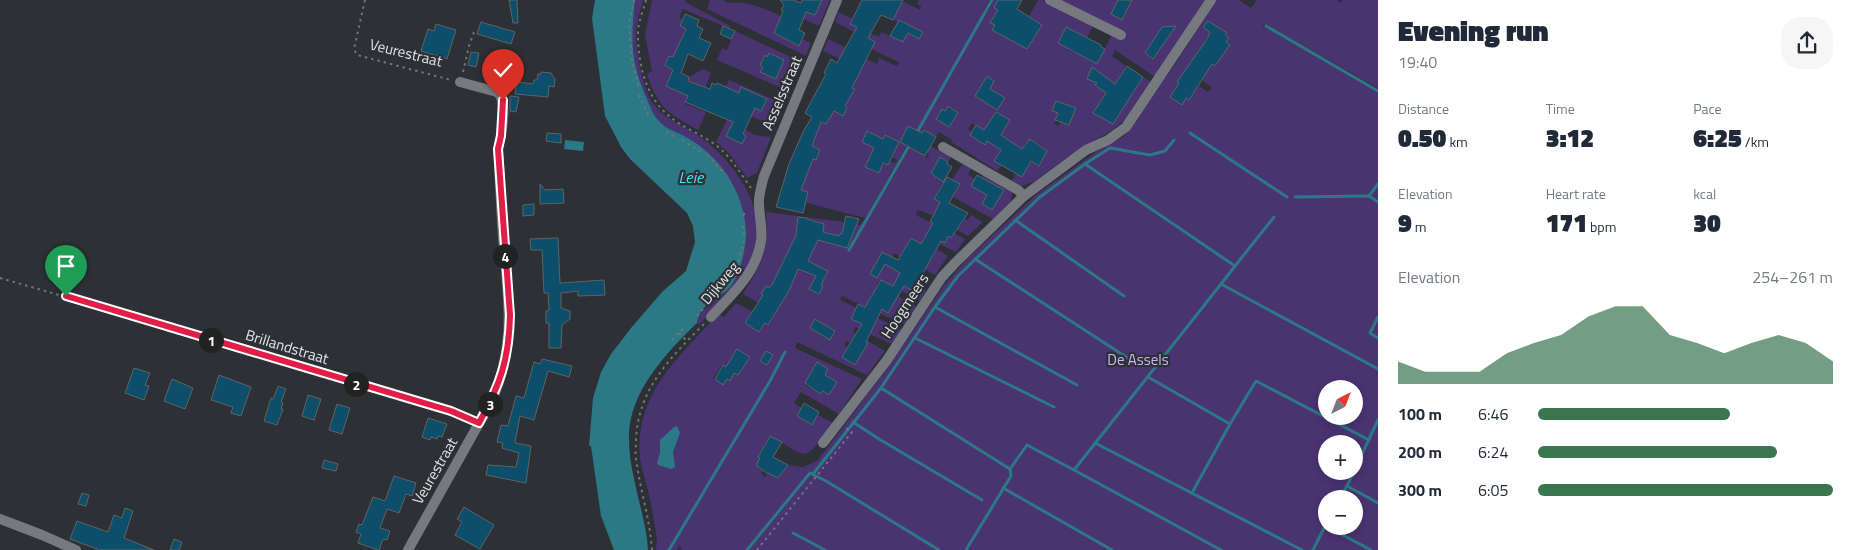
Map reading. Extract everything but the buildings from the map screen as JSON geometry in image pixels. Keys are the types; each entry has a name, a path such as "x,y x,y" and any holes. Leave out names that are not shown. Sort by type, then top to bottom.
{"street":[{"name":"Asselsstraat","path":"759,200 764,176 837,0"},
{"path":"1050,0 1121,35"},
{"name":"Hoogmeers","path":"823,443 887,360 942,277 975,242 1024,196 1086,150 1108,140 1126,127 1211,0"},
{"name":"Veurestraat","path":"408,550 492,400 502,375 508,342 510,315 498,149 501,136 503,100 501,94 497,92 460,82"},
{"path":"943,147 1018,190 1024,196"},
{"name":"Dijkweg","path":"707,313 751,271 761,240 759,200"},
{"name":"Brillandstraat","path":"166,326 451,411 479,423"},
{"path":"0,519 42,534 76,550"}],"path":[{"name":"Veurestraat","path":"365,0 354,52 362,58 460,82"},
{"path":"634,0 629,25 632,62 638,87"},
{"path":"646,0 638,34 643,70 650,92 658,105 669,116 716,145 726,155 759,200"},
{"path":"460,82 474,32"},
{"path":"638,95 648,115"},
{"path":"666,132 676,137"},
{"path":"682,140 701,152"},
{"path":"707,155 725,174"},
{"path":"744,213 744,220"},
{"path":"743,226 744,237"},
{"path":"735,274 744,242"},
{"path":"0,278 166,326"},
{"path":"697,316 707,313"},
{"name":"Dijkweg","path":"652,550 635,456 637,424 641,407 649,390 707,313"},
{"path":"672,340 684,328"},
{"path":"679,333 687,341"},
{"path":"757,550 852,432"}],"green space":[{"path":"635,0 643,0 637,23 636,37 641,73 651,100 667,117 701,137 733,168 751,199 756,216 758,233 756,250 749,268 732,291 699,325 697,323 697,316 728,289 736,277 745,247 746,231 742,207 733,183 682,135 670,130 659,122 654,115 644,94 633,58 631,38"},
{"path":"652,0 686,0 685,2 730,26 730,29 683,9 679,17 689,30 688,32 684,31 678,46 687,50 676,58 669,56 665,65 681,72 678,83 698,92 700,85 688,80 689,77 703,69 711,73 705,89 722,96 729,80 784,104 775,127 751,116 736,116 727,136 742,144 745,129 755,135 771,137 757,173 747,178 728,152 716,142 732,109 689,92 685,104 706,112 698,130 672,114 655,95 647,74 652,71 645,35"},
{"path":"710,0 749,4 783,17 778,22 774,33 781,36 789,36 787,41 799,46 802,39 811,43 806,56 707,9"},
{"path":"822,0 830,0 819,26 803,19 806,12 815,15"},
{"name":"De Assels","path":"895,0 900,0 920,10 921,6 917,4 919,1 917,0 990,0 983,12 986,14 994,0 998,0 1000,11 991,23 995,25 992,30 1027,49 1042,25 1029,16 1038,0 1042,0 1093,26 1087,38 1066,27 1058,43 1069,47 1068,50 1078,54 1079,52 1089,57 1088,60 1092,62 1101,56 1112,35 1059,0 1205,0 1155,77 1115,50 1112,56 1126,66 1118,79 1132,94 1143,77 1151,82 1126,119 1112,130 1069,156 1035,181 1022,186 1012,181 1016,173 1001,150 995,161 1002,165 997,171 951,142 952,140 939,132 936,137 924,130 913,149 927,158 929,154 927,152 931,146 951,157 948,162 940,157 931,173 943,182 934,198 946,206 941,215 960,227 965,219 968,220 971,215 983,222 968,236 937,218 936,211 933,216 918,210 916,215 933,224 928,232 944,242 948,236 952,238 954,233 965,239 956,252 924,237 921,244 910,238 905,249 929,263 937,249 948,256 935,275 894,253 892,257 882,252 878,259 901,272 900,284 913,291 917,285 926,290 920,301 880,280 877,285 888,312 898,296 916,306 905,325 842,296 840,300 857,308 851,319 872,329 878,318 902,330 891,344 855,327 853,332 885,351 867,375 797,342 795,348 862,379 839,414 801,392 794,403 801,408 797,416 811,425 818,415 833,423 810,452 805,454 769,436 758,456 760,458 761,470 763,471 761,474 766,477 768,473 778,478 788,465 803,467 817,461 883,374 945,284 967,259 1038,193 1100,149 1124,136 1217,0 1239,0 1251,8 1257,0 1337,0 1341,3 1343,0 1378,0 1378,88 1265,24 1262,27 1268,27 1378,90 1378,550 681,550 682,548 679,546 677,550 656,550 657,539 652,508 640,457 640,434 644,414 652,395 675,361 718,314 724,317 736,303 753,312 759,332 765,323 768,325 776,313 743,294 756,272 763,255 766,237 766,212 805,217 844,222 860,225 865,218 799,201 799,190 816,151 819,152 820,150 812,146 820,122 826,124 830,117 818,106 833,114 834,111 843,115 847,108 837,102 851,95 855,89 842,81 847,62 823,51 828,39 847,48 841,57 865,58 877,64 879,58 897,66 899,62 871,49 875,42 835,22 839,12 852,19 850,24 879,37 881,32 903,42 908,33 919,39 923,32 886,16 898,10 901,3","holes":["1208,21 1227,33 1225,35 1229,38 1222,49 1206,39 1210,32 1203,27","1175,26 1153,59 1145,54 1162,27","1201,48 1219,60 1216,66 1212,64 1205,73 1190,63","1198,78 1212,87 1208,92 1199,86 1189,100 1186,98 1182,105 1170,97 1178,82","1056,101 1075,108 1068,125 1060,122 1059,126 1054,124 1058,113 1052,111","948,107 954,110 952,115 955,117 949,127 936,119 942,109 945,111","972,123 991,135 985,144 970,135 972,132 968,129","886,135 899,142 892,157 897,160 895,163 890,161 888,165 883,139","911,138 914,140 873,211 870,211","1030,139 1047,151 1042,159 998,141 1023,151 1026,146 1024,145","805,217 817,221 815,232 797,229 797,224","840,234 852,237 847,248 832,243","817,240 811,255 791,246 793,241 804,245","785,257 800,263 791,285 777,274","809,262 828,271 824,280 807,273 806,268","819,322 835,331 830,339 814,330","855,335 868,343 855,365 842,357 848,347 844,345 846,341 850,343","722,365 726,367 744,365 738,375 734,373 730,381 727,379 723,385 713,378","814,368 837,382 829,395 823,391 820,394 805,385"]},
{"path":"735,31 802,62 789,91 717,60 722,48 727,50","holes":["769,53 781,58 779,62 761,72 763,67 760,65 764,56 767,57"]},
{"path":"962,164 971,169 968,175 975,179 972,185 987,195 982,205 992,210 1003,190 982,177 983,175 1012,192 1011,201 993,219 953,197 960,185 953,180 944,192"}],"water":[{"name":"Leie","path":"595,0 635,0 633,26 634,60 641,84 653,112 664,126 684,136 708,153 727,175 735,188 740,202 746,231 745,246 735,280 726,291 704,308 700,313 697,323 661,361 641,391 634,407 630,423 630,454 648,550 614,550 601,516 591,446 589,446 593,398 601,372 611,354 662,292 686,271 695,242 693,226 687,213 630,159 621,147 605,116 592,18"},
{"path":"565,140 584,142 583,151 564,149"},
{"path":"677,426 680,433 673,452 675,467 671,469 657,463 660,452 660,440"}],"waterway":[{"path":"916,134 992,0"},
{"path":"1266,26 1378,91"},
{"path":"1190,133 1287,197"},
{"path":"1085,164 1110,148 1150,155 1165,151 1174,140"},
{"path":"849,250 910,144"},
{"path":"813,474 881,388 958,276 1040,197 1085,164 1235,266 1221,284 1378,369"},
{"path":"1378,184 1369,196 1378,202"},
{"path":"1295,197 1369,196"},
{"path":"1235,266 1274,217"},
{"path":"1015,220 1124,296"},
{"path":"975,259 1137,364"},
{"path":"1010,469 1027,445 1074,470 1221,284"},
{"path":"935,307 1077,385"},
{"path":"1378,317 1370,333 1378,338"},
{"path":"915,338 1054,407"},
{"path":"669,550 770,381 785,352"},
{"path":"1148,377 1230,424 1256,381 1369,440"},
{"path":"881,388 1010,469 1011,476 966,550"},
{"path":"1378,420 1347,486 1378,503"},
{"path":"853,422 982,500"},
{"path":"1192,493 1230,424"},
{"path":"1095,443 1302,550"},
{"path":"1074,470 1221,550"},
{"path":"747,550 810,473 939,550"},
{"path":"1345,490 1347,486"},
{"path":"1003,488 1112,550"},
{"path":"793,533 825,550"},
{"path":"1313,550 1320,535"},
{"path":"1343,535 1371,550"}],"route":[{"path":"66,296 429,406 451,411 479,423 492,400 502,375 509,337 510,315 498,171 498,149 504,107 503,100"}]}
